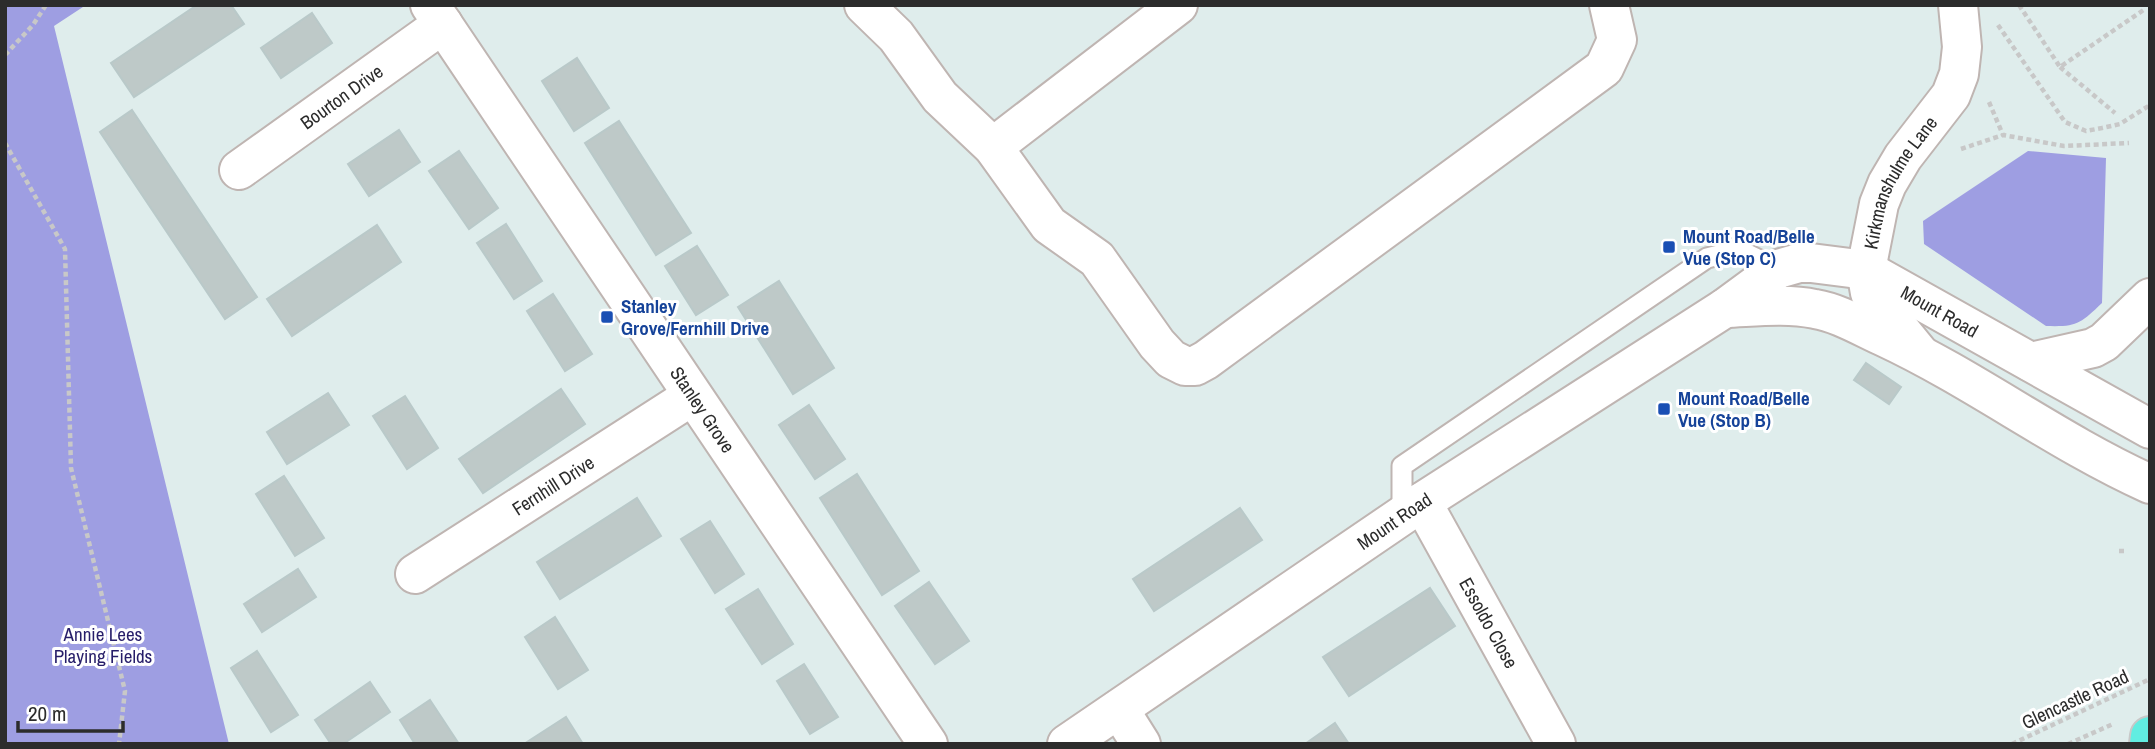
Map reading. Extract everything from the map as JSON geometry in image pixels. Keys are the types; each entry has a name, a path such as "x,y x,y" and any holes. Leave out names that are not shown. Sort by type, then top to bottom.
{"highway":[{"path":"2149,744 2150,736"}],"street":[{"path":"864,5 896,36 940,97 993,147 1049,225 1097,259 1157,344 1171,359 1185,366 1195,366 1206,360 1604,68 1617,40 1609,5"},
{"path":"993,147 1178,5"},
{"name":"Kirkmanshulme Lane","path":"1919,354 1870,293 1866,270 1879,204 1886,184 1903,157 1951,95 1959,74 1962,47 1959,10"},
{"name":"Bourton Drive","path":"239,170 437,15"},
{"name":"Stanley Grove","path":"437,15 928,744"},
{"name":"Mount Road","path":"1067,744 1412,509 1725,308 1778,269 1799,263 1811,263 1866,270 2150,429"},
{"path":"2031,362 2093,348 2104,342 2150,298"},
{"path":"1725,308 1791,306 1815,309 1848,320 1919,354 2090,453 2150,484"},
{"name":"Fernhill Drive","path":"415,574 692,396"},
{"name":"Essoldo Close","path":"1412,509 1556,744"},
{"path":"1119,709 1141,744"}],"lane":[{"path":"1412,509 1402,466 1707,258 1739,250 1778,269"}],"path":[{"path":"5,55 33,25 46,5"},
{"path":"2019,5 2060,67 2115,113"},
{"path":"2060,67 2145,9"},
{"path":"1959,10 1988,13 2065,122 2086,131 2102,128 2120,124 2150,106"},
{"path":"1986,95 2003,135"},
{"path":"1961,149 2003,135 2064,146 2129,143"},
{"path":"5,143 65,249 71,468 125,691 119,744"},
{"path":"2119,551 2127,551"},
{"name":"Glencastle Road","path":"2012,744 2150,679"},
{"path":"2068,744 2113,724"}],"green space":[{"name":"Annie Lees Playing Fields","path":"5,5 86,5 54,26 229,744 5,744"},
{"path":"2028,151 2106,158 2102,303 2083,320 2072,325 2046,326 1924,244 1923,221"}],"building":[{"path":"197,5 231,5 244,24 134,97 111,63"},
{"path":"312,13 332,43 281,78 261,48"},
{"path":"577,58 609,108 574,131 542,81"},
{"path":"132,110 257,297 225,319 100,132"},
{"path":"619,121 691,233 656,255 585,143"},
{"path":"399,130 420,162 369,196 348,164"},
{"path":"459,151 498,208 469,229 429,171"},
{"path":"506,224 542,281 514,299 477,243"},
{"path":"377,225 401,262 292,336 267,299"},
{"path":"697,246 728,295 696,315 665,266"},
{"path":"779,281 834,368 793,394 738,307"},
{"path":"553,294 592,354 565,371 527,311"},
{"path":"1866,363 1901,387 1889,404 1854,380"},
{"path":"561,389 585,424 483,493 459,459"},
{"path":"328,393 349,425 287,464 267,432"},
{"path":"405,396 438,448 407,469 373,416"},
{"path":"809,405 845,459 815,479 779,425"},
{"path":"857,474 919,571 882,595 820,498"},
{"path":"284,476 324,538 295,556 256,494"},
{"path":"637,498 661,536 560,599 537,562"},
{"path":"1240,508 1262,540 1154,611 1133,579"},
{"path":"710,521 744,574 715,593 681,539"},
{"path":"298,569 316,597 262,632 244,604"},
{"path":"929,582 969,641 935,664 895,606"},
{"path":"1430,588 1455,626 1349,696 1323,657"},
{"path":"758,589 793,644 762,664 726,609"},
{"path":"555,617 588,670 558,689 525,637"},
{"path":"257,651 298,715 271,732 231,668"},
{"path":"804,664 838,717 810,734 777,681"},
{"path":"370,682 390,712 343,744 331,744 315,720"},
{"path":"430,700 459,744 415,744 400,720"},
{"path":"566,717 583,744 524,744"},
{"path":"1335,723 1349,744 1305,744"}],"place":[{"name":"Mount Road/Belle Vue (Stop C)","path":"1669,247"},
{"name":"Stanley Grove/Fernhill Drive","path":"607,317"},
{"name":"Mount Road/Belle Vue (Stop B)","path":"1664,409"}]}
